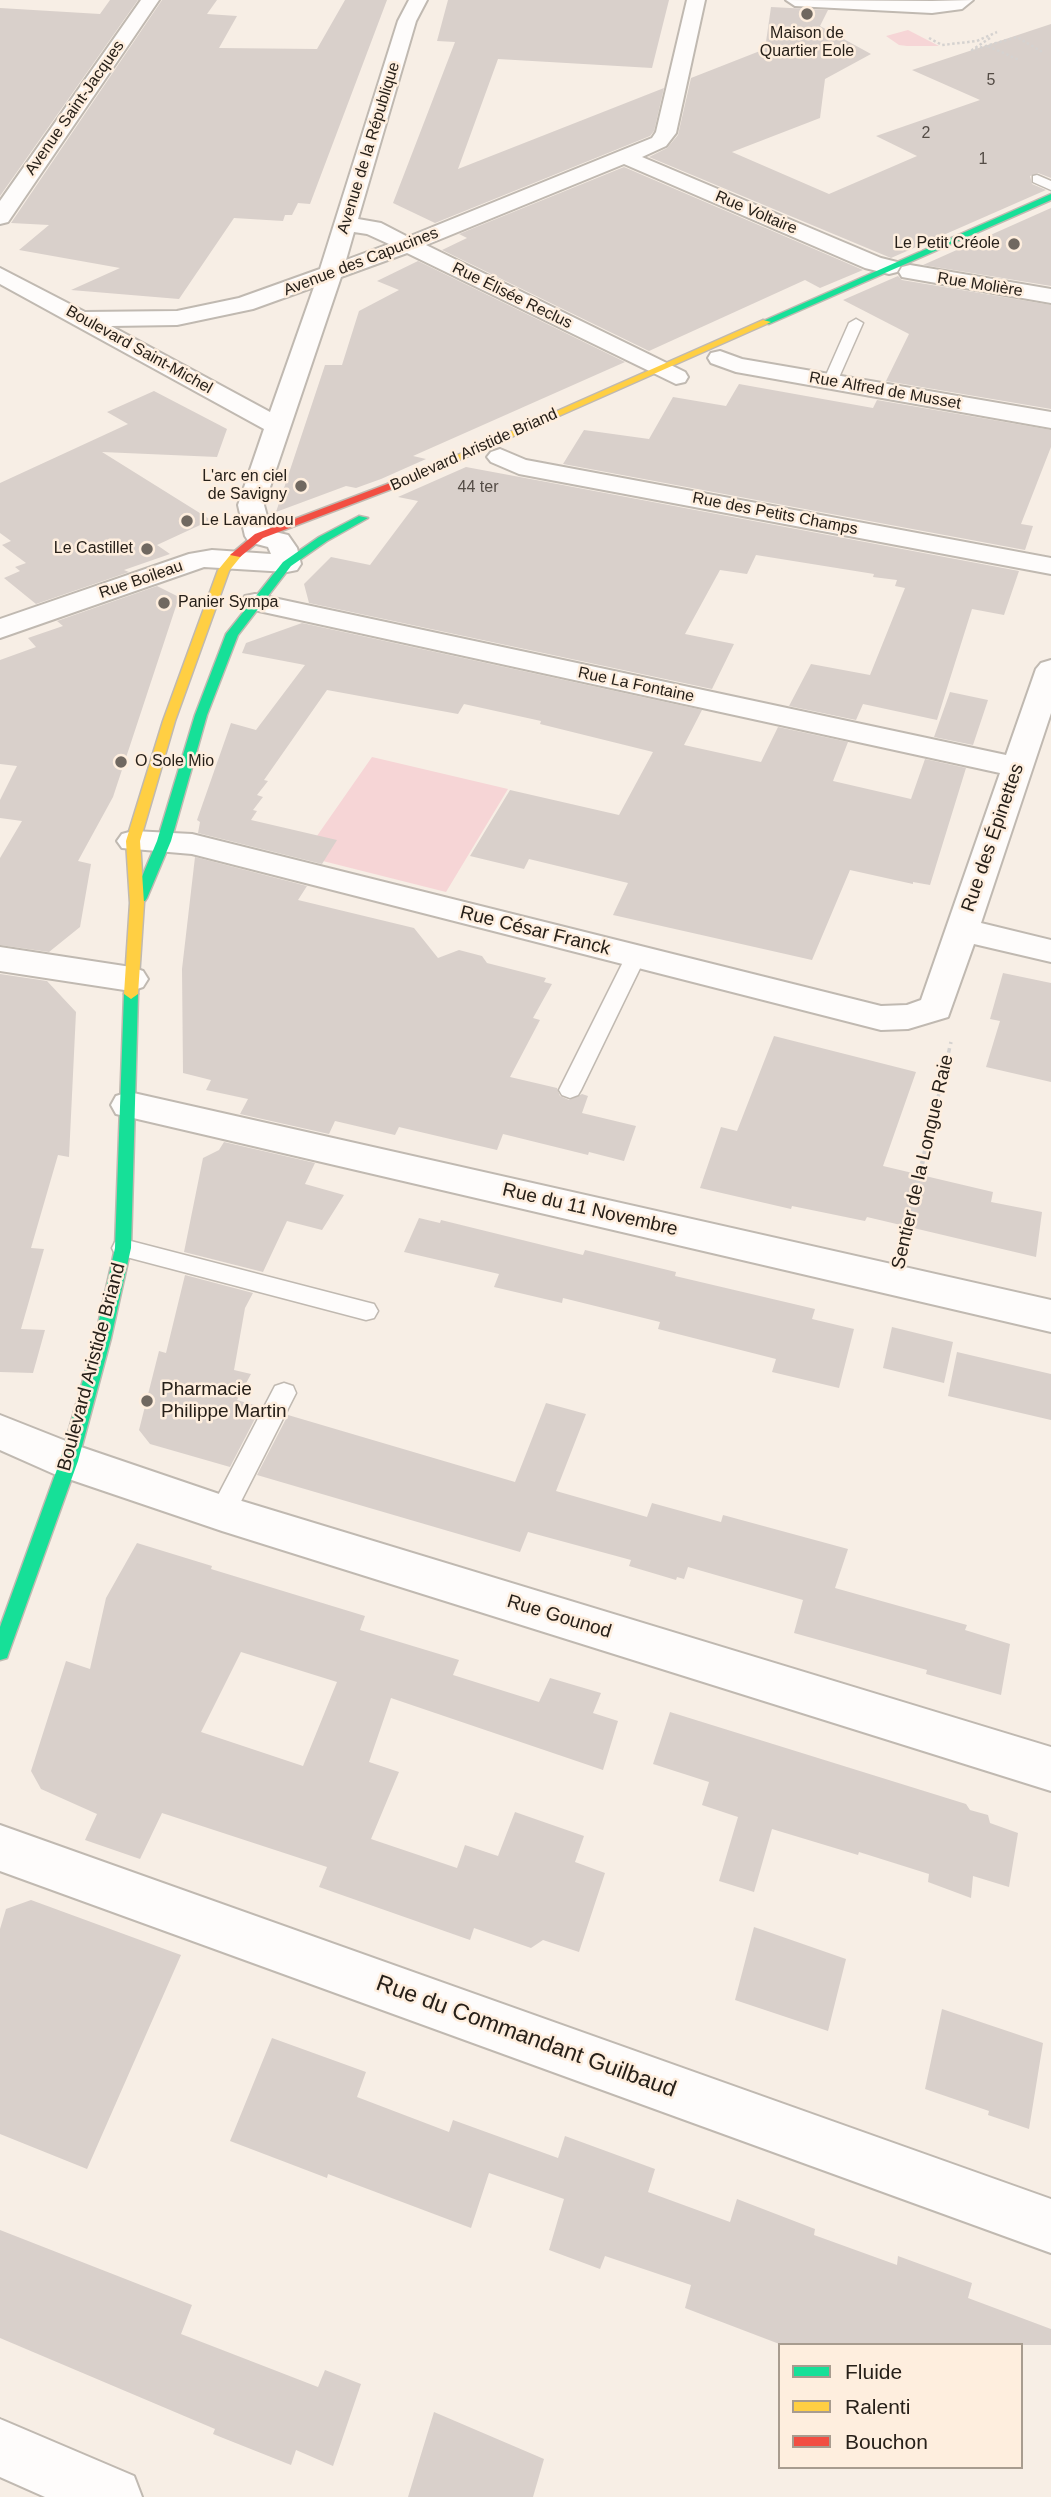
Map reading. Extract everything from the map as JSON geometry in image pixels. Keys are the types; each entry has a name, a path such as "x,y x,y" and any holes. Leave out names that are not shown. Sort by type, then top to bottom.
{"main road":[{"name":"Boulevard Aristide Briand","path":"0,1651 69,1461 103,1338 123,1248 131,979 137,903 169,721 224,570 231,560 259,536 391,487 585,401 720,358 1051,197"},
{"name":"Boulevard Aristide Briand","path":"495,460 667,373 900,269 1051,211"},
{"path":"495,460 498,449 557,422 585,401"},
{"name":"Boulevard Aristide Briand","path":"137,903 149,841 232,634 287,564 323,539 374,513"}],"street":[{"name":"Avenue Saint-Jacques","path":"0,217 150,0"},
{"name":"Avenue de la République","path":"259,536 251,505 330,275 407,21 418,0"},
{"name":"Avenue des Capucines","path":"85,319 177,318 211,313 330,275 408,245 625,157 664,138 696,0"},
{"path":"795,0 932,7 955,5 964,0"},
{"name":"Rue Voltaire","path":"625,157 873,263 900,269"},
{"name":"Rue Élisée Reclus","path":"346,224 373,228 667,373"},
{"name":"Rue Molière","path":"900,269 1051,296"},
{"name":"Boulevard Saint-Michel","path":"0,275 278,426"},
{"name":"Rue Alfred de Musset","path":"720,358 736,365 1051,420"},
{"name":"Rue des Petits Champs","path":"495,460 1051,566"},
{"path":"259,536 278,541 283,548 287,564"},
{"name":"Rue Boileau","path":"6,621 199,559 287,564"},
{"name":"Rue La Fontaine","path":"255,602 1017,767"},
{"name":"Rue des Épinettes","path":"936,1008 1051,669"},
{"name":"Rue César Franck","path":"149,841 192,844 880,1018 908,1017 936,1008"},
{"path":"961,930 1051,951"},
{"path":"0,959 131,979"},
{"name":"Rue du 11 Novembre","path":"129,1105 1051,1316"},
{"name":"Rue Gounod","path":"0,1432 69,1461 222,1513 1051,1769"},
{"name":"Rue du Commandant Guilbaud","path":"0,1848 1051,2226"},
{"path":"0,2448 113,2497"}],"lane":[{"path":"1037,179 1051,186"},
{"path":"830,382 856,323"},
{"path":"570,1090 636,956"},
{"path":"123,1248 366,1311"},
{"path":"222,1513 284,1393"}],"path":[{"path":"993,35 972,50 1017,37 1044,53"},
{"path":"977,41 1019,60"},
{"name":"Sentier de la Longue Raie","path":"895,1280 954,1032 936,1008"}],"shaded area":[{"path":"908,30 939,46 899,45 886,36"},
{"path":"372,757 508,789 446,892 303,856"}],"building":[{"path":"110,0 138,0 0,196 0,8 100,14"},
{"path":"162,0 217,0 207,14 237,16 219,48 317,49 345,0 387,0 310,204 298,203 292,215 285,215 283,221 234,218 179,299 71,290 120,268 19,250 49,225 11,223"},
{"path":"448,0 669,0 652,68 498,59 458,169 664,88 654,131 650,136 435,223 393,203 455,42 437,41"},
{"path":"771,7 828,10 820,26 871,54 825,79 820,118 732,152 829,194 917,156 876,136 980,100 912,70 1051,24 1051,178 1038,173 1030,176 1032,184 1046,190 891,258 649,157 667,148 678,135 691,78 765,49"},
{"path":"624,167 863,270 820,288 805,280 649,351 442,250 467,238 459,234"},
{"path":"1051,208 1051,286 923,265"},
{"path":"418,261 625,362 413,456 426,459 381,479 356,488 346,486 276,512 325,365 342,365 359,311 399,290 377,281"},
{"path":"898,276 902,280 1051,305 1051,409 886,381 909,334 843,300"},
{"path":"739,384 873,408 877,400 1051,430 1051,447 1021,524 1033,526 1025,550 563,464 584,430 649,439 673,397 726,406"},
{"path":"154,391 227,429 217,457 102,452 211,520 157,545 170,554 124,570 129,572 36,604 4,578 20,571 15,567 26,563 2,545 11,541 0,533 0,483 128,424 107,412"},
{"path":"466,467 1019,571 1004,615 972,609 937,720 863,704 856,720 789,706 811,664 870,675 905,588 895,586 897,580 873,577 874,574 756,555 747,574 720,570 685,634 734,644 712,689 309,603 304,584 331,557 370,565 418,501 398,497"},
{"path":"157,586 179,597 113,797 78,861 91,864 80,927 49,952 0,945 0,858 22,821 0,818 0,800 17,766 0,764 0,660 36,647 28,638 63,626 57,621"},
{"path":"302,623 702,710 684,745 761,762 778,727 848,742 833,781 911,799 925,759 966,768 930,885 913,884 850,870 812,960 613,915 628,883 529,859 524,869 470,856 510,790 619,815 653,752 540,724 541,721 464,704 458,714 327,690 264,780 268,781 257,795 263,797 253,810 257,811 251,820 337,840 322,864 198,833 200,822 197,820 231,723 256,730 305,665 242,653 246,643"},
{"path":"950,692 988,700 973,745 934,737"},
{"path":"195,857 307,886 298,900 414,928 438,958 459,950 482,956 487,963 546,978 544,982 552,984 533,1018 540,1020 510,1077 557,1088 560,1096 569,1100 582,1094 588,1096 582,1113 636,1126 624,1161 503,1134 497,1150 399,1127 395,1135 335,1121 329,1134 240,1114 248,1099 206,1090 211,1080 183,1073 182,969"},
{"path":"1003,973 1051,983 1051,1082 986,1067 1000,1021 990,1019"},
{"path":"0,974 47,981 76,1012 69,1157 58,1155 31,1248 44,1249 21,1329 45,1330 33,1373 0,1372"},
{"path":"774,1036 916,1072 883,1166 993,1192 991,1202 1042,1212 1036,1257 867,1217 865,1221 792,1206 791,1209 700,1188 721,1127 737,1131"},
{"path":"224,1142 315,1163 305,1184 344,1195 322,1230 287,1221 263,1272 184,1252 203,1158 219,1150"},
{"path":"419,1218 440,1223 441,1220 583,1255 585,1250 676,1272 675,1276 815,1309 812,1319 854,1329 839,1388 772,1372 776,1359 658,1329 660,1322 563,1298 562,1303 494,1287 499,1274 404,1252"},
{"path":"185,1275 253,1293 245,1308 234,1370 251,1374 237,1400 261,1407 230,1467 150,1444 139,1430 159,1351 166,1353"},
{"path":"892,1327 953,1342 944,1383 883,1368"},
{"path":"957,1352 1051,1374 1051,1420 948,1396"},
{"path":"546,1403 586,1414 556,1491 647,1517 652,1503 721,1522 723,1515 848,1549 835,1588 967,1625 965,1630 1010,1644 1001,1695 926,1674 927,1670 794,1633 803,1600 688,1567 684,1579 677,1577 676,1580 629,1566 631,1560 528,1532 520,1552 257,1475 288,1415 515,1482"},
{"path":"137,1543 212,1566 211,1569 365,1616 360,1630 459,1660 453,1675 539,1702 550,1678 601,1693 593,1713 618,1721 603,1770 391,1698 369,1762 399,1772 371,1839 457,1868 465,1845 498,1856 515,1812 584,1836 575,1862 605,1873 579,1952 543,1940 531,1948 474,1928 470,1940 319,1887 327,1867 162,1813 140,1859 85,1840 97,1814 41,1789 31,1771 66,1661 90,1669 106,1598","holes":["241,1652 337,1682 303,1766 201,1732"]},
{"path":"670,1712 966,1804 970,1810 988,1815 990,1823 1018,1833 1009,1887 973,1876 971,1898 928,1882 929,1874 772,1829 754,1892 719,1881 738,1817 702,1805 709,1782 653,1764"},
{"path":"31,1900 181,1955 87,2169 0,2134 0,1929 6,1909"},
{"path":"754,1927 846,1959 828,2031 735,2000"},
{"path":"942,2009 1043,2043 1029,2129 988,2115 989,2111 925,2089"},
{"path":"272,2038 366,2072 357,2097 449,2132 453,2120 558,2158 565,2136 655,2169 648,2192 730,2222 737,2199 815,2229 814,2235 897,2265 898,2256 972,2283 968,2298 1051,2329 1051,2345 778,2343 685,2308 691,2285 605,2256 600,2269 549,2250 564,2199 489,2173 471,2228 328,2174 327,2178 230,2141"},
{"path":"0,2230 192,2305 181,2334 318,2387 325,2370 361,2384 333,2466 296,2450 291,2465 213,2434 215,2429 0,2338"},
{"path":"434,2412 544,2459 533,2497 408,2497"}],"traffic: fast":[{"path":"766,322 1051,197"},
{"path":"140,898 164,841 201,715 232,634 287,564 323,539 363,518"},
{"path":"0,1652 69,1461 103,1338 123,1248 131,994"}],"traffic: slow":[{"path":"406,480 766,322"},
{"path":"131,994 137,903 133,841 169,721 224,570 236,555"}],"traffic: jam":[{"path":"236,555 259,536 406,480"}],"place":[{"name":"Maison de Quartier Eole","path":"807,14"},
{"name":"Le Petit Créole","path":"1014,244"},
{"name":"L'arc en ciel de Savigny","path":"301,486"},
{"name":"Le Lavandou","path":"187,521"},
{"name":"Le Castillet","path":"147,549"},
{"name":"Panier Sympa","path":"164,603"},
{"name":"O Sole Mio","path":"121,762"},
{"name":"Pharmacie Philippe Martin","path":"147,1401"}]}
